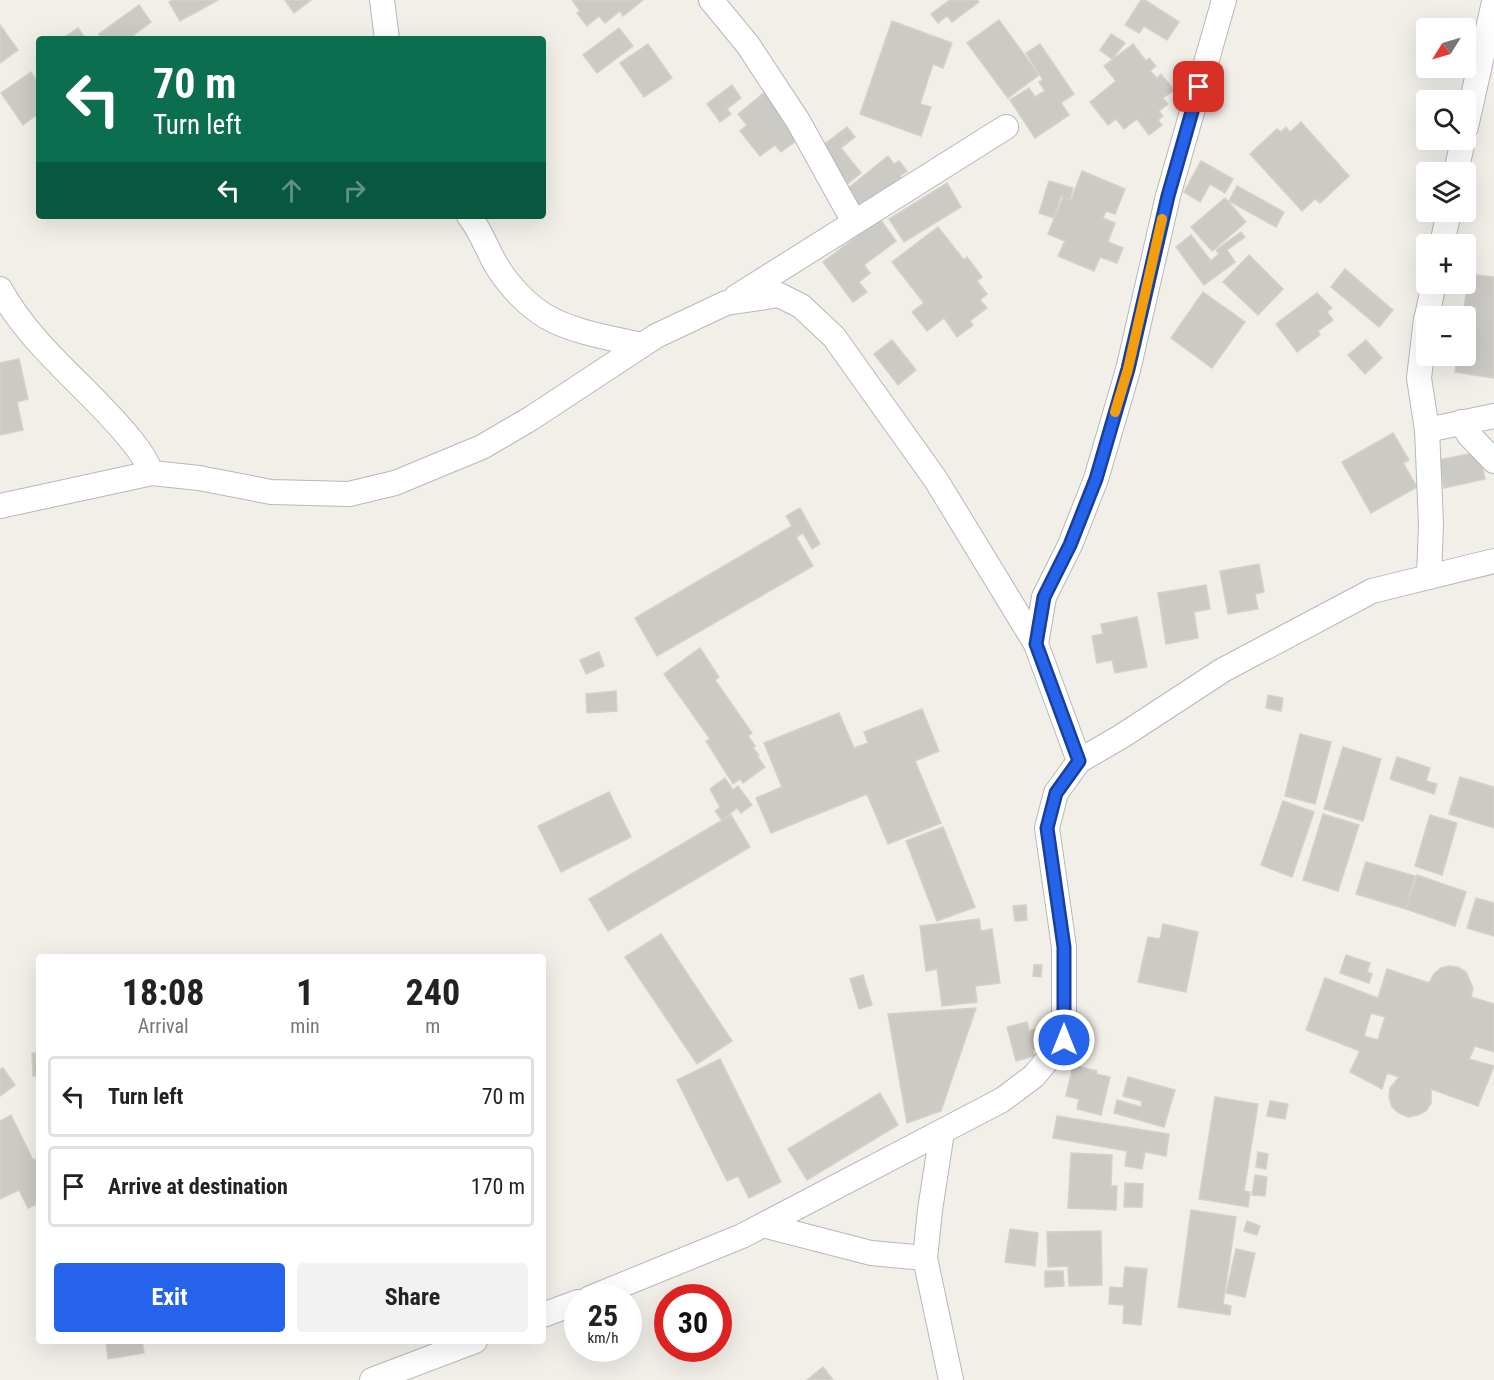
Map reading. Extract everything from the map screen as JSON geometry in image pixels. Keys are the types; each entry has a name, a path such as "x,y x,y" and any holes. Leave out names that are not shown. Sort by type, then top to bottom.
{"street":[{"path":"382,0 387,36"},
{"path":"711,0 748,45 798,121 854,222"},
{"path":"1036,644 1044,597 1070,545 1096,479 1128,369 1168,196 1224,0"},
{"path":"1474,90 1494,2"},
{"path":"0,506 152,472 199,478 271,492 349,494 396,483 482,447 530,419 640,345 726,303 1006,127"},
{"path":"472,219 478,226 498,268 522,298 548,318 585,331 640,345"},
{"path":"0,289 9,306 39,344 136,446 152,472"},
{"path":"726,303 779,295 801,306 834,337 936,480 1036,644 1079,761"},
{"path":"1421,366 1419,378 1427,430 1431,524 1429,577"},
{"path":"1427,430 1494,416"},
{"path":"1461,422 1469,435 1494,461"},
{"path":"624,1284 742,1236 1002,1100 1034,1076 1064,1040 1064,947 1047,828 1056,793 1079,761 1122,736 1223,670 1372,591 1494,561"},
{"path":"942,1132 925,1258 951,1380"},
{"path":"763,1225 871,1253 925,1258"},
{"path":"546,1314 564,1307"},
{"path":"372,1380 467,1344"}],"building":[{"path":"173,0 218,0 180,21 169,2"},
{"path":"285,0 311,0 294,13"},
{"path":"572,0 643,0 623,16 620,11 605,23 599,16 587,26 577,13 580,11"},
{"path":"950,0 977,0 979,2 952,22 947,16 938,23 931,14"},
{"path":"1141,0 1145,0 1179,22 1167,40 1144,26 1139,33 1125,25"},
{"path":"139,5 151,22 132,36 101,36 99,34"},
{"path":"999,20 1039,75 1008,98 967,43"},
{"path":"892,21 952,43 943,68 933,64 920,104 931,107 921,136 860,114"},
{"path":"0,25 18,50 0,63"},
{"path":"78,28 84,36 66,36"},
{"path":"619,28 633,46 597,73 583,55"},
{"path":"1111,34 1125,43 1112,59 1100,50"},
{"path":"648,44 672,78 644,97 620,63"},
{"path":"1040,44 1074,94 1061,103 1069,115 1035,138 1010,100 1029,88 1035,97 1045,91 1039,82 1043,80 1026,53"},
{"path":"1133,44 1146,61 1149,58 1156,66 1150,71 1157,78 1161,74 1174,90 1163,98 1168,104 1159,111 1163,116 1158,120 1162,125 1149,135 1137,119 1124,129 1116,119 1108,125 1090,102 1116,81 1104,66"},
{"path":"31,72 36,80 36,115 23,125 1,93"},
{"path":"732,85 741,98 727,109 731,114 720,122 707,104"},
{"path":"766,91 801,137 781,152 775,145 760,156 740,131 747,125 738,114"},
{"path":"1301,122 1349,176 1320,203 1315,199 1302,211 1250,154 1277,129 1281,132 1286,127 1290,132"},
{"path":"847,127 855,137 841,148 861,173 845,186 817,150"},
{"path":"888,156 894,164 899,161 907,171 900,176 909,189 861,220 841,194"},
{"path":"1201,161 1233,179 1225,193 1210,184 1200,202 1184,192"},
{"path":"1082,171 1125,189 1115,214 1106,211 1103,218 1115,223 1108,242 1123,248 1117,263 1100,257 1094,271 1058,256 1065,241 1048,234 1063,197 1071,200"},
{"path":"1049,181 1073,188 1070,199 1061,196 1054,218 1039,213"},
{"path":"947,183 961,207 904,242 889,219"},
{"path":"1237,186 1284,212 1276,227 1229,201"},
{"path":"1225,198 1246,222 1212,251 1191,227"},
{"path":"880,219 896,241 864,265 870,273 859,282 867,292 853,302 823,262"},
{"path":"938,227 964,260 967,257 982,277 977,281 987,294 980,300 987,308 970,321 973,325 957,337 944,318 927,331 912,312 924,303 892,262"},
{"path":"1241,232 1245,237 1227,250 1235,262 1204,285 1176,247 1191,235 1211,261 1219,254 1216,250"},
{"path":"1249,255 1283,289 1258,315 1223,282"},
{"path":"1345,269 1393,310 1379,327 1331,287"},
{"path":"1476,275 1494,277 1494,378 1455,372 1456,366 1476,366 1476,306 1464,306 1466,294 1476,294"},
{"path":"1203,292 1245,322 1212,368 1171,338"},
{"path":"1317,293 1332,308 1327,312 1333,320 1318,331 1320,335 1297,352 1276,324"},
{"path":"892,340 916,370 898,385 874,354"},
{"path":"1366,340 1382,358 1365,374 1348,355"},
{"path":"19,359 28,399 17,402 23,430 0,435 0,363"},
{"path":"1393,433 1409,460 1403,463 1417,487 1371,513 1342,462"},
{"path":"1479,452 1485,479 1444,488 1438,460"},
{"path":"800,508 820,544 812,549 803,533 796,537 813,566 657,656 635,618 792,526 786,516"},
{"path":"1259,564 1264,592 1255,594 1258,609 1228,614 1220,571"},
{"path":"1206,585 1210,609 1194,612 1198,638 1166,644 1158,593"},
{"path":"1137,617 1147,667 1115,673 1112,660 1097,663 1092,636 1103,634 1101,624"},
{"path":"700,648 719,677 715,680 752,733 748,736 765,767 743,783 740,779 733,784 706,741 710,739 664,674"},
{"path":"599,652 604,666 586,674 580,660"},
{"path":"616,691 617,711 587,713 586,694"},
{"path":"1268,695 1283,698 1281,711 1266,708"},
{"path":"922,709 939,751 915,761 941,823 888,844 867,794 771,833 756,798 782,787 764,743 839,713 854,748 868,743 864,732"},
{"path":"1300,734 1331,742 1315,804 1285,796"},
{"path":"1343,747 1381,759 1363,821 1324,809"},
{"path":"1397,757 1430,768 1426,781 1437,784 1434,794 1390,779"},
{"path":"1460,777 1494,787 1494,828 1449,814"},
{"path":"725,778 733,790 738,786 752,805 741,813 737,808 722,820 715,811 720,807 710,789"},
{"path":"609,792 631,837 561,872 538,826"},
{"path":"1283,801 1314,812 1292,877 1261,865"},
{"path":"1323,814 1359,825 1338,891 1303,880"},
{"path":"731,815 750,847 608,931 589,899"},
{"path":"1430,815 1457,823 1442,875 1415,866"},
{"path":"943,827 975,907 937,921 906,841"},
{"path":"1366,862 1415,876 1406,909 1356,894"},
{"path":"1417,875 1466,892 1455,926 1406,909"},
{"path":"1476,898 1494,903 1494,936 1467,928"},
{"path":"1026,905 1027,920 1015,921 1013,906"},
{"path":"979,919 981,931 992,929 1000,983 975,986 977,1002 942,1006 937,969 926,971 920,926"},
{"path":"1163,924 1198,932 1186,992 1138,982 1148,937 1160,939"},
{"path":"661,934 732,1041 697,1064 625,957"},
{"path":"1346,955 1370,963 1367,972 1372,974 1369,983 1340,973"},
{"path":"1034,965 1042,965 1041,977 1033,976"},
{"path":"1458,967 1466,972 1473,988 1471,997 1494,1004 1494,1052 1475,1046 1469,1059 1494,1066 1478,1106 1431,1089 1431,1103 1426,1111 1408,1117 1392,1107 1389,1097 1390,1088 1399,1077 1387,1073 1382,1089 1350,1072 1360,1051 1306,1030 1325,978 1378,998 1387,969 1429,983 1441,968","holes":["1371,1013 1385,1017 1378,1040 1364,1036"]},
{"path":"863,975 872,1005 859,1009 850,979"},
{"path":"976,1008 941,1111 907,1123 888,1014"},
{"path":"1027,1022 1029,1031 1040,1028 1045,1047 1032,1050 1034,1056 1016,1061 1007,1027"},
{"path":"32,1053 36,1053 36,1076 33,1076"},
{"path":"720,1059 781,1182 749,1198 738,1176 727,1181 677,1080"},
{"path":"1073,1065 1110,1077 1101,1115 1077,1109 1079,1099 1066,1096"},
{"path":"3,1068 15,1085 0,1096 0,1069"},
{"path":"1128,1077 1175,1090 1164,1127 1114,1113 1117,1100 1141,1107 1142,1101 1123,1096"},
{"path":"880,1093 898,1125 807,1180 788,1149"},
{"path":"1215,1097 1258,1104 1244,1191 1250,1192 1248,1207 1199,1199"},
{"path":"1270,1101 1288,1104 1285,1119 1267,1116"},
{"path":"11,1115 33,1160 36,1158 36,1204 28,1208 19,1190 0,1199 0,1121"},
{"path":"1057,1116 1169,1134 1166,1156 1145,1152 1142,1169 1125,1166 1127,1151 1053,1138"},
{"path":"1258,1152 1268,1154 1266,1169 1256,1167"},
{"path":"1071,1153 1112,1155 1111,1186 1117,1186 1116,1210 1068,1208"},
{"path":"1255,1175 1267,1177 1265,1196 1252,1195"},
{"path":"1125,1183 1143,1184 1142,1207 1124,1207"},
{"path":"1191,1210 1236,1217 1223,1304 1231,1306 1230,1315 1178,1307"},
{"path":"1247,1221 1260,1226 1257,1235 1244,1231"},
{"path":"1010,1229 1038,1233 1035,1266 1005,1262"},
{"path":"1101,1231 1102,1285 1069,1286 1068,1266 1048,1267 1047,1232"},
{"path":"1236,1249 1255,1253 1245,1297 1226,1293"},
{"path":"1125,1267 1147,1269 1141,1325 1123,1323 1124,1305 1109,1304 1110,1287 1123,1288"},
{"path":"1045,1271 1063,1271 1064,1286 1045,1287"},
{"path":"106,1344 142,1344 144,1353 108,1359"},
{"path":"823,1367 833,1380 807,1380"}],"slow traffic":[{"path":"1115,412 1128,369 1162,219"}],"route":[{"path":"1064,1040 1064,947 1047,828 1056,793 1079,761 1036,644 1044,597 1070,545 1096,479 1128,369 1168,196 1199,87"}]}
